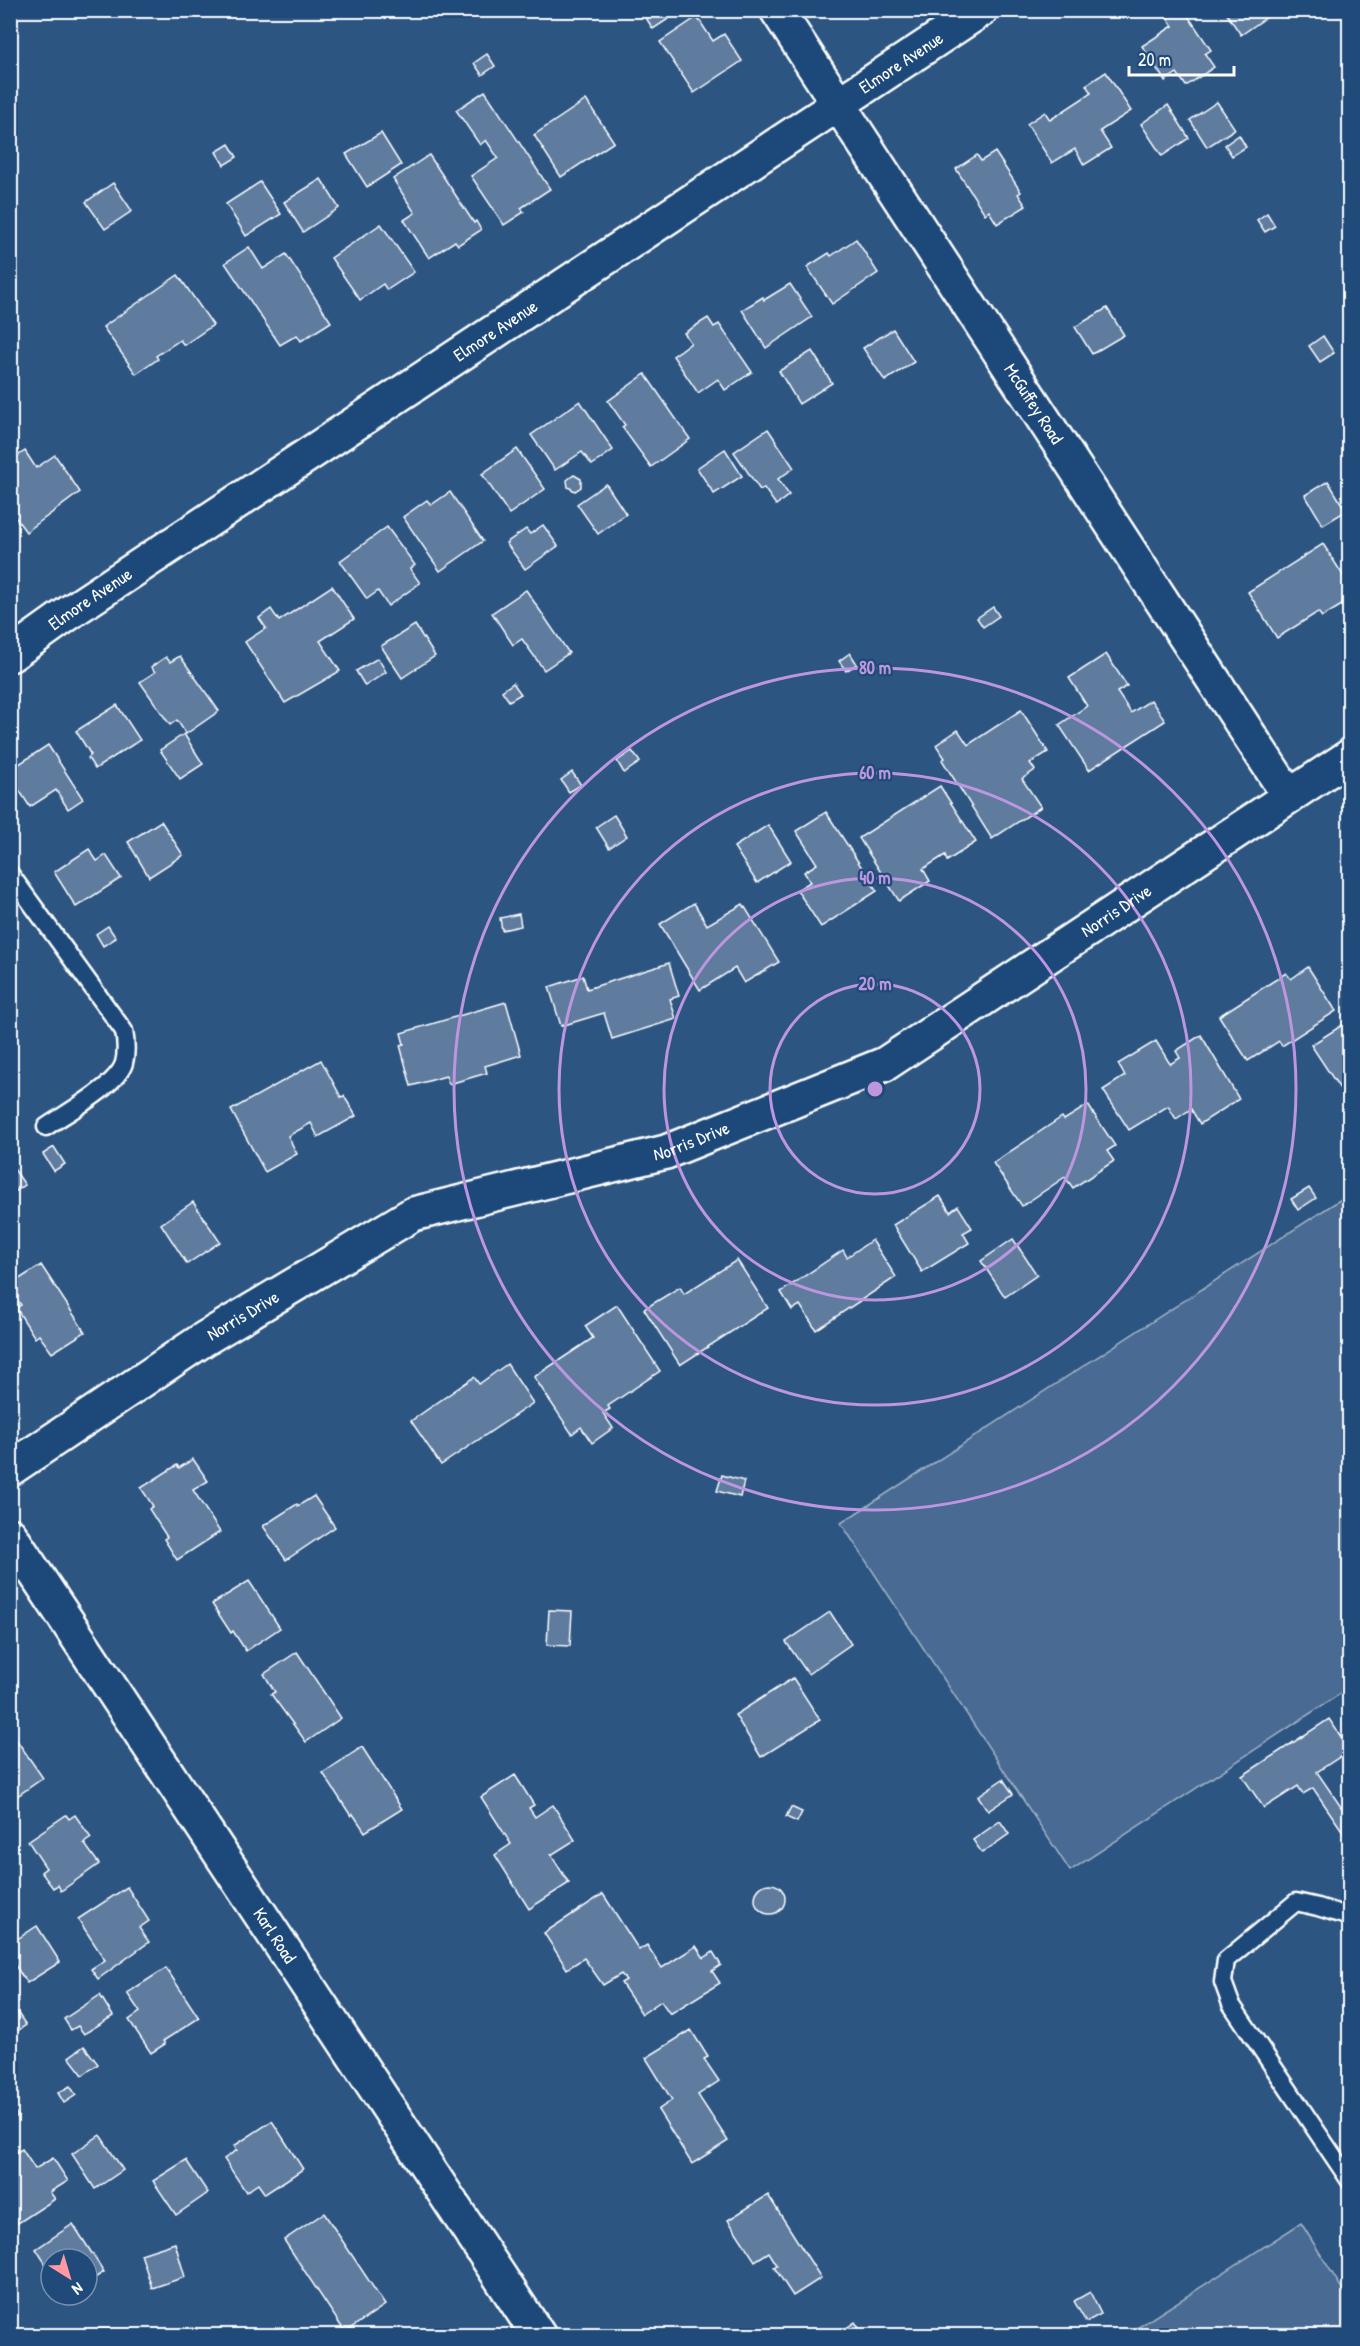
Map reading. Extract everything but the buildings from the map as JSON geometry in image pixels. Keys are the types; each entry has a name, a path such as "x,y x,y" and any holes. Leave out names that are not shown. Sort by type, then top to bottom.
{"street":[{"name":"McGuffey Road","path":"777,10 1289,796"},
{"name":"Elmore Avenue","path":"10,655 92,597 981,10"},
{"name":"Norris Drive","path":"10,1469 204,1339 413,1214 666,1152 885,1064 1350,756"},
{"name":"Karl Road","path":"10,1534 538,2336"}],"lane":[{"path":"10,874 124,1031 126,1050 124,1065 112,1081 46,1127"},
{"path":"1350,1917 1318,1906 1296,1902 1227,1960 1223,1982 1231,2004 1350,2181"}],"shaded area":[{"path":"1349,1194 1349,1688 1070,1871 841,1523"},
{"path":"1301,2223 1349,2300 1349,2335 1126,2335"}]}
